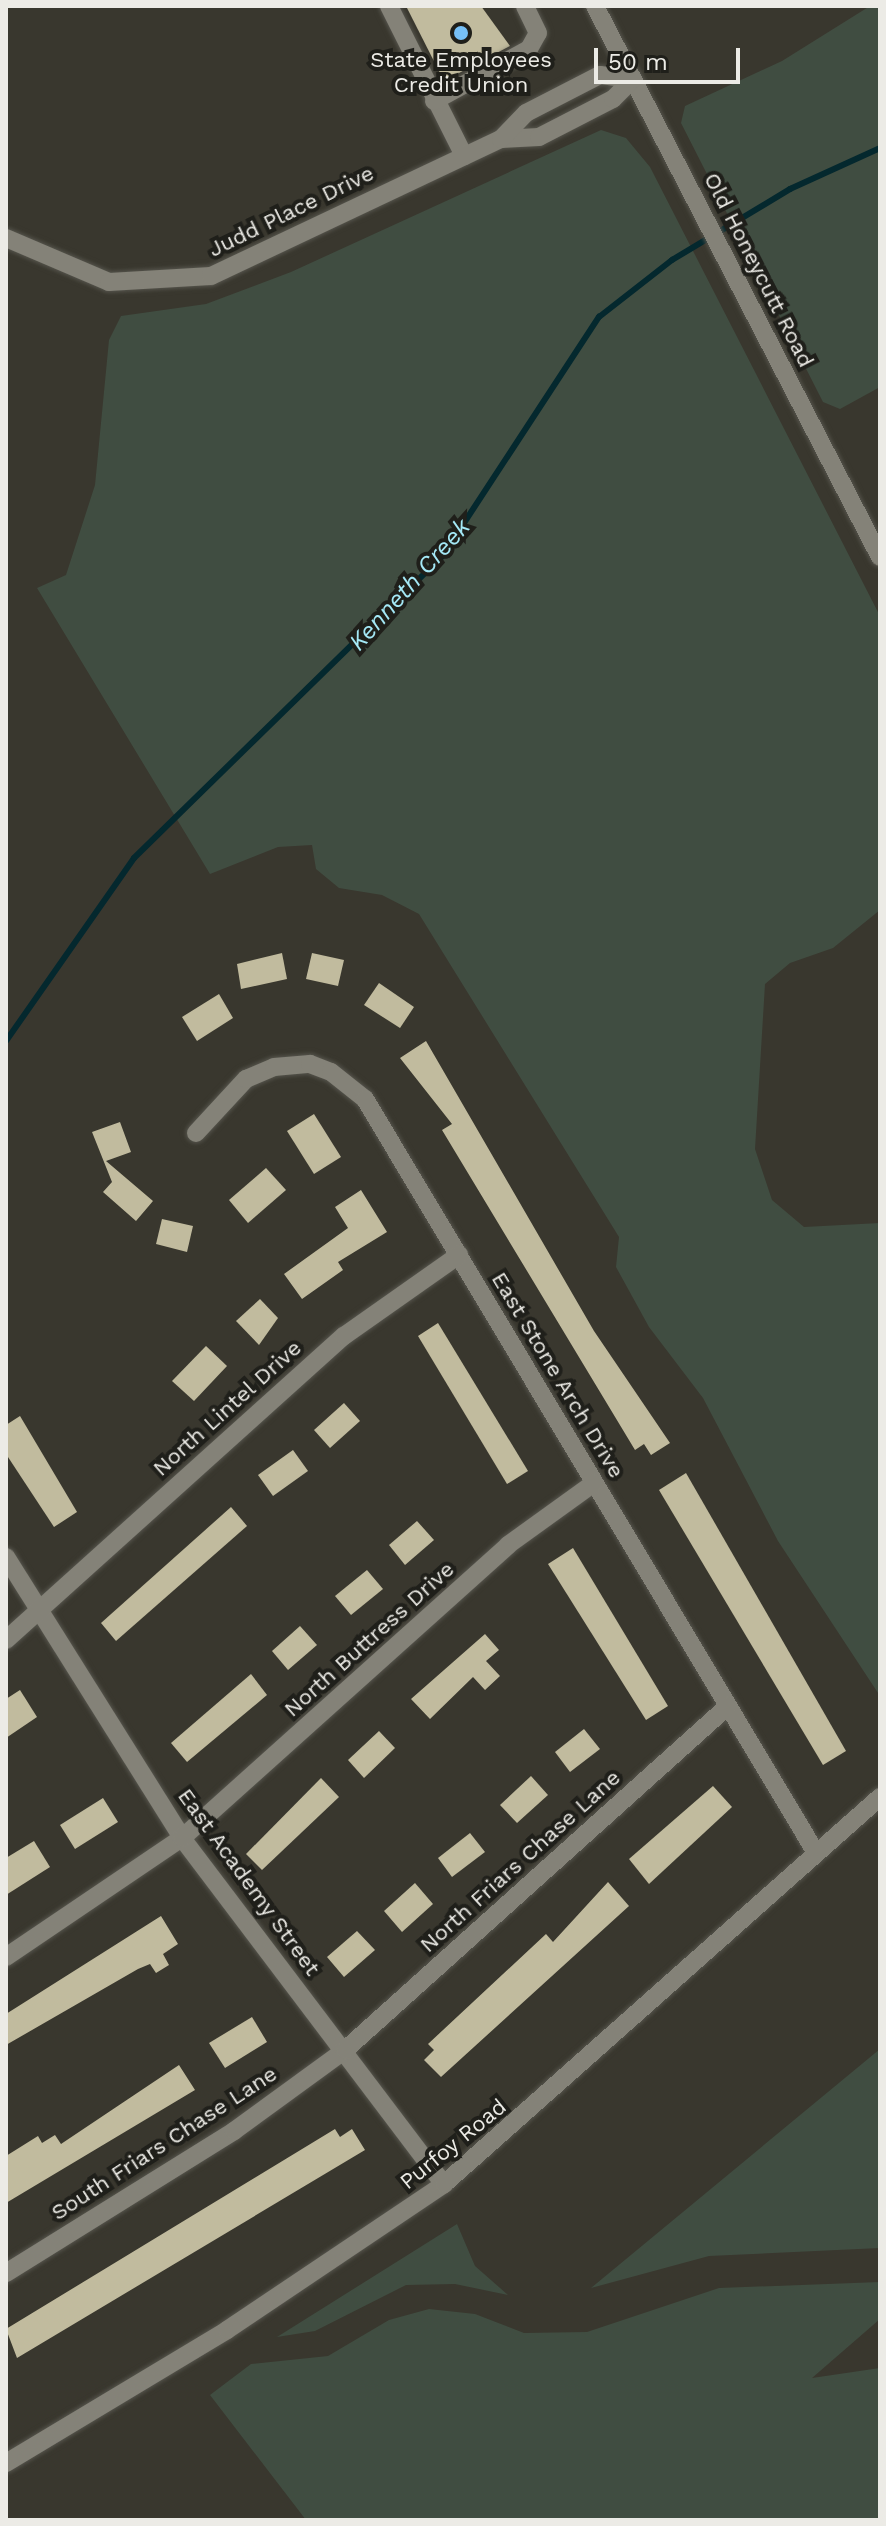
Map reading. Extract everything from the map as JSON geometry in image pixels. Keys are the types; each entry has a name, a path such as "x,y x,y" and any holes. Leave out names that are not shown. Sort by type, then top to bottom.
{"street":[{"path":"389,6 464,156"},
{"path":"434,101 529,49 538,33 525,6"},
{"name":"Old Honeycutt Road","path":"595,6 880,557"},
{"name":"Judd Place Drive","path":"6,238 109,282 180,282 241,266 501,139 526,113 600,75 633,79"},
{"name":"Judd Place Drive","path":"501,139 539,137 613,99 633,79"},
{"name":"East Stone Arch Drive","path":"196,1133 259,1071 310,1064 331,1072 365,1099 816,1853"},
{"name":"North Lintel Drive","path":"6,1640 344,1336 459,1255"},
{"name":"North Buttress Drive","path":"6,1957 182,1838 508,1545 594,1483"},
{"name":"East Academy Street","path":"6,1557 182,1838 444,2184"},
{"name":"North Friars Chase Lane","path":"345,2050 728,1706"},
{"name":"Purfoy Road","path":"6,2463 227,2330 444,2184 880,1797"},
{"name":"South Friars Chase Lane","path":"6,2273 234,2131 345,2050"}],"green space":[{"path":"870,6 880,6 880,387 840,409 823,402 681,123 685,106 782,61"},
{"path":"601,130 626,138 650,167 880,616 880,910 833,948 790,963 765,984 755,1149 772,1200 804,1227 880,1223 880,1696 778,1541 703,1398 649,1327 616,1267 619,1237 419,914 382,895 339,888 316,869 312,845 278,847 210,874 37,588 66,575 95,485 109,340 121,316 206,304 291,272"},
{"path":"880,2049 880,2248 709,2256 591,2288"},
{"path":"457,2224 475,2266 508,2295 455,2284 406,2285 315,2331 277,2337"},
{"path":"880,2282 880,2319 812,2378 880,2368 880,2520 306,2520 210,2395 251,2364 328,2356 389,2320 429,2309 475,2314 524,2333 587,2332 719,2288"}],"building":[{"name":"State Employees Credit Union","path":"406,6 481,6 510,46 444,81"},
{"path":"282,953 287,979 241,989 237,964"},
{"path":"312,953 344,960 338,986 306,979"},
{"path":"379,983 414,1007 400,1028 364,1005"},
{"path":"219,994 233,1018 197,1041 182,1017"},
{"path":"426,1041 594,1331 670,1443 651,1455 644,1444 635,1450 442,1130 452,1124 400,1058"},
{"path":"314,1114 341,1157 314,1174 287,1131"},
{"path":"120,1122 131,1152 106,1161 153,1201 136,1221 103,1192 112,1182 92,1132"},
{"path":"266,1168 286,1190 248,1223 229,1200"},
{"path":"361,1190 387,1232 338,1262 343,1270 302,1299 284,1274 348,1228 335,1207"},
{"path":"162,1219 193,1226 187,1252 156,1244"},
{"path":"260,1299 278,1318 259,1345 236,1321"},
{"path":"438,1323 528,1471 507,1484 418,1336"},
{"path":"206,1346 227,1366 194,1401 172,1381"},
{"path":"344,1403 360,1421 330,1448 314,1430"},
{"path":"20,1416 77,1512 54,1527 6,1454 6,1425"},
{"path":"293,1450 308,1471 273,1496 258,1475"},
{"path":"686,1473 846,1751 823,1765 659,1490"},
{"path":"231,1507 247,1526 116,1641 101,1623"},
{"path":"417,1521 434,1540 405,1565 389,1545"},
{"path":"573,1548 668,1706 646,1720 548,1564"},
{"path":"367,1570 383,1589 351,1615 335,1596"},
{"path":"300,1626 317,1645 288,1670 272,1651"},
{"path":"485,1634 499,1650 486,1661 500,1676 485,1690 473,1677 430,1719 411,1699"},
{"path":"251,1674 267,1695 187,1762 171,1743"},
{"path":"20,1690 37,1717 6,1738 6,1699"},
{"path":"584,1729 600,1749 570,1772 555,1752"},
{"path":"379,1731 395,1748 364,1778 348,1760"},
{"path":"531,1776 548,1795 517,1823 500,1805"},
{"path":"321,1778 339,1797 262,1870 246,1854"},
{"path":"713,1786 732,1807 649,1884 629,1859"},
{"path":"103,1798 118,1822 75,1849 60,1825"},
{"path":"470,1833 485,1852 452,1877 438,1858"},
{"path":"34,1841 50,1867 6,1895 6,1858"},
{"path":"608,1882 629,1906 441,2077 424,2060 434,2050 428,2044 546,1934 553,1942"},
{"path":"415,1883 433,1904 402,1932 384,1911"},
{"path":"161,1916 178,1944 163,1954 169,1965 156,1973 150,1964 138,1969 6,2045 6,2014"},
{"path":"357,1931 375,1950 344,1977 327,1957"},
{"path":"252,2017 267,2042 225,2068 209,2043"},
{"path":"179,2065 195,2090 6,2203 6,2156 38,2136 42,2143 55,2135 61,2144"},
{"path":"335,2129 340,2137 352,2129 365,2150 17,2358 6,2329"}],"waterway":[{"name":"Kenneth Creek","path":"6,1041 134,858 443,555 599,317 672,260 790,189 880,148"}],"place":[{"name":"State Employees Credit Union","path":"461,33"}]}
